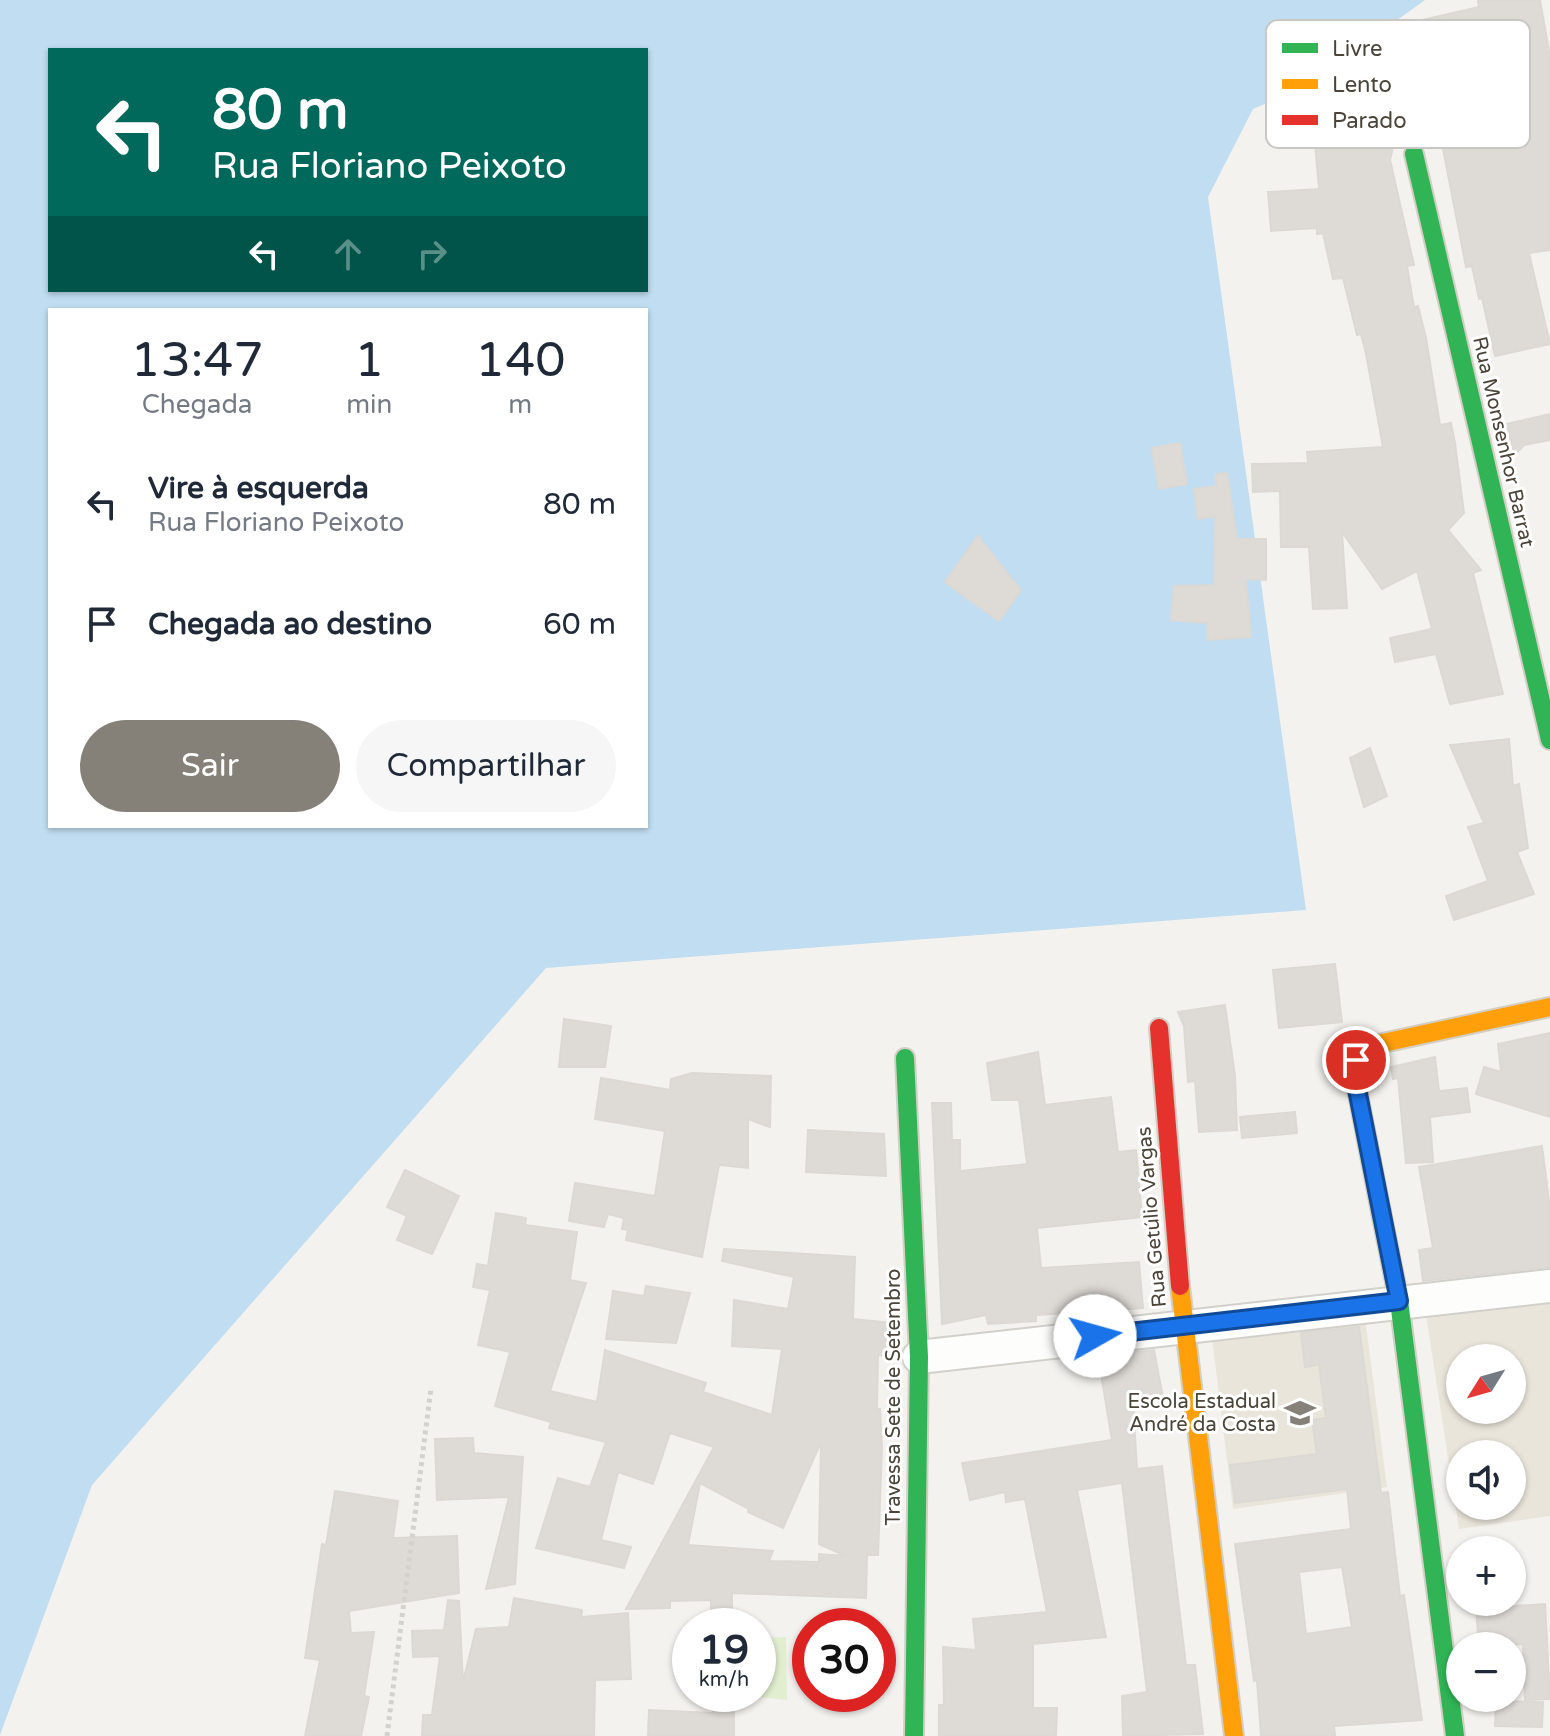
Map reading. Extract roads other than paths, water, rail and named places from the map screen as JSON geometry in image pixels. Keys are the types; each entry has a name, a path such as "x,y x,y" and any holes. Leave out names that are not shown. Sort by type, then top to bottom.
{"street":[{"name":"Rua Monsenhor Barrat","path":"1414,154 1550,740"},
{"path":"1455,1736 1399,1301 1354,1074 1356,1060 1378,1044 1550,1007"},
{"name":"Rua Getúlio Vargas","path":"1159,1028 1183,1326 1234,1736"},
{"name":"Travessa Sete de Setembro","path":"905,1058 919,1357 914,1736"},
{"path":"919,1357 1550,1286"}],"water":[{"path":"0,0 1425,0 1397,20 1266,20 1266,103 1253,109 1208,197 1306,910 546,968 92,1485 0,1735"}],"place":[{"name":"Escola Estadual André da Costa","path":"1300,1413"}]}
